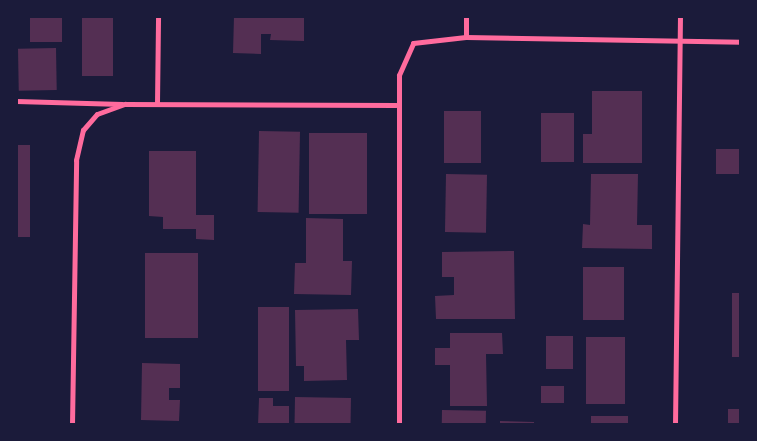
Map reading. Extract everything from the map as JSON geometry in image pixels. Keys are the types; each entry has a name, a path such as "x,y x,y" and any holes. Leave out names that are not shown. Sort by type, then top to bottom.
{"street":[{"path":"157,103 158,16"},
{"path":"466,16 466,37"},
{"path":"675,425 680,16"},
{"path":"399,425 396,105 398,75 413,43 466,37 741,42"},
{"path":"16,101 125,104 396,105"},
{"path":"72,425 76,160 83,130 97,114 125,104"}],"building":[{"path":"30,16 62,16 62,42 30,42"},
{"path":"82,16 113,16 113,76 82,76"},
{"path":"234,16 304,16 304,41 270,40 271,34 261,34 261,54 233,53"},
{"path":"56,48 57,90 19,91 18,49"},
{"path":"592,91 642,91 642,163 583,163 583,134 592,134"},
{"path":"444,111 481,111 481,163 444,163"},
{"path":"541,113 574,113 574,162 541,162"},
{"path":"259,131 300,132 299,213 258,212"},
{"path":"309,133 367,133 367,214 309,214"},
{"path":"16,145 30,145 30,237 16,237"},
{"path":"716,149 741,149 741,174 716,174"},
{"path":"149,151 196,151 196,215 214,215 214,240 196,239 196,229 163,229 163,217 149,216"},
{"path":"446,174 487,175 486,233 445,232"},
{"path":"591,174 638,174 637,225 652,225 652,249 582,248 583,224 590,225"},
{"path":"306,218 343,219 343,261 352,261 351,295 294,294 295,263 306,263"},
{"path":"514,251 515,319 436,319 435,296 454,295 454,277 442,277 442,252"},
{"path":"145,253 198,253 198,338 145,338"},
{"path":"583,267 624,267 624,320 583,320"},
{"path":"732,293 741,293 741,357 732,357"},
{"path":"258,307 289,307 289,391 258,391"},
{"path":"358,309 359,340 346,340 347,380 304,381 304,366 296,366 295,310"},
{"path":"450,333 502,333 503,354 486,354 487,406 450,406 450,365 435,365 435,348 450,348"},
{"path":"546,336 573,336 573,369 546,369"},
{"path":"586,337 625,337 625,404 586,404"},
{"path":"142,363 180,364 180,388 169,388 169,400 180,400 179,421 141,420"},
{"path":"541,386 564,386 564,403 541,403"},
{"path":"295,397 351,398 351,425 295,425"},
{"path":"259,398 273,398 273,406 289,406 289,425 258,425"},
{"path":"728,409 741,409 741,425 728,425"},
{"path":"442,410 486,411 486,425 442,425"},
{"path":"591,416 628,416 628,425 591,425"},
{"path":"500,421 534,422 534,425 500,425"}]}
